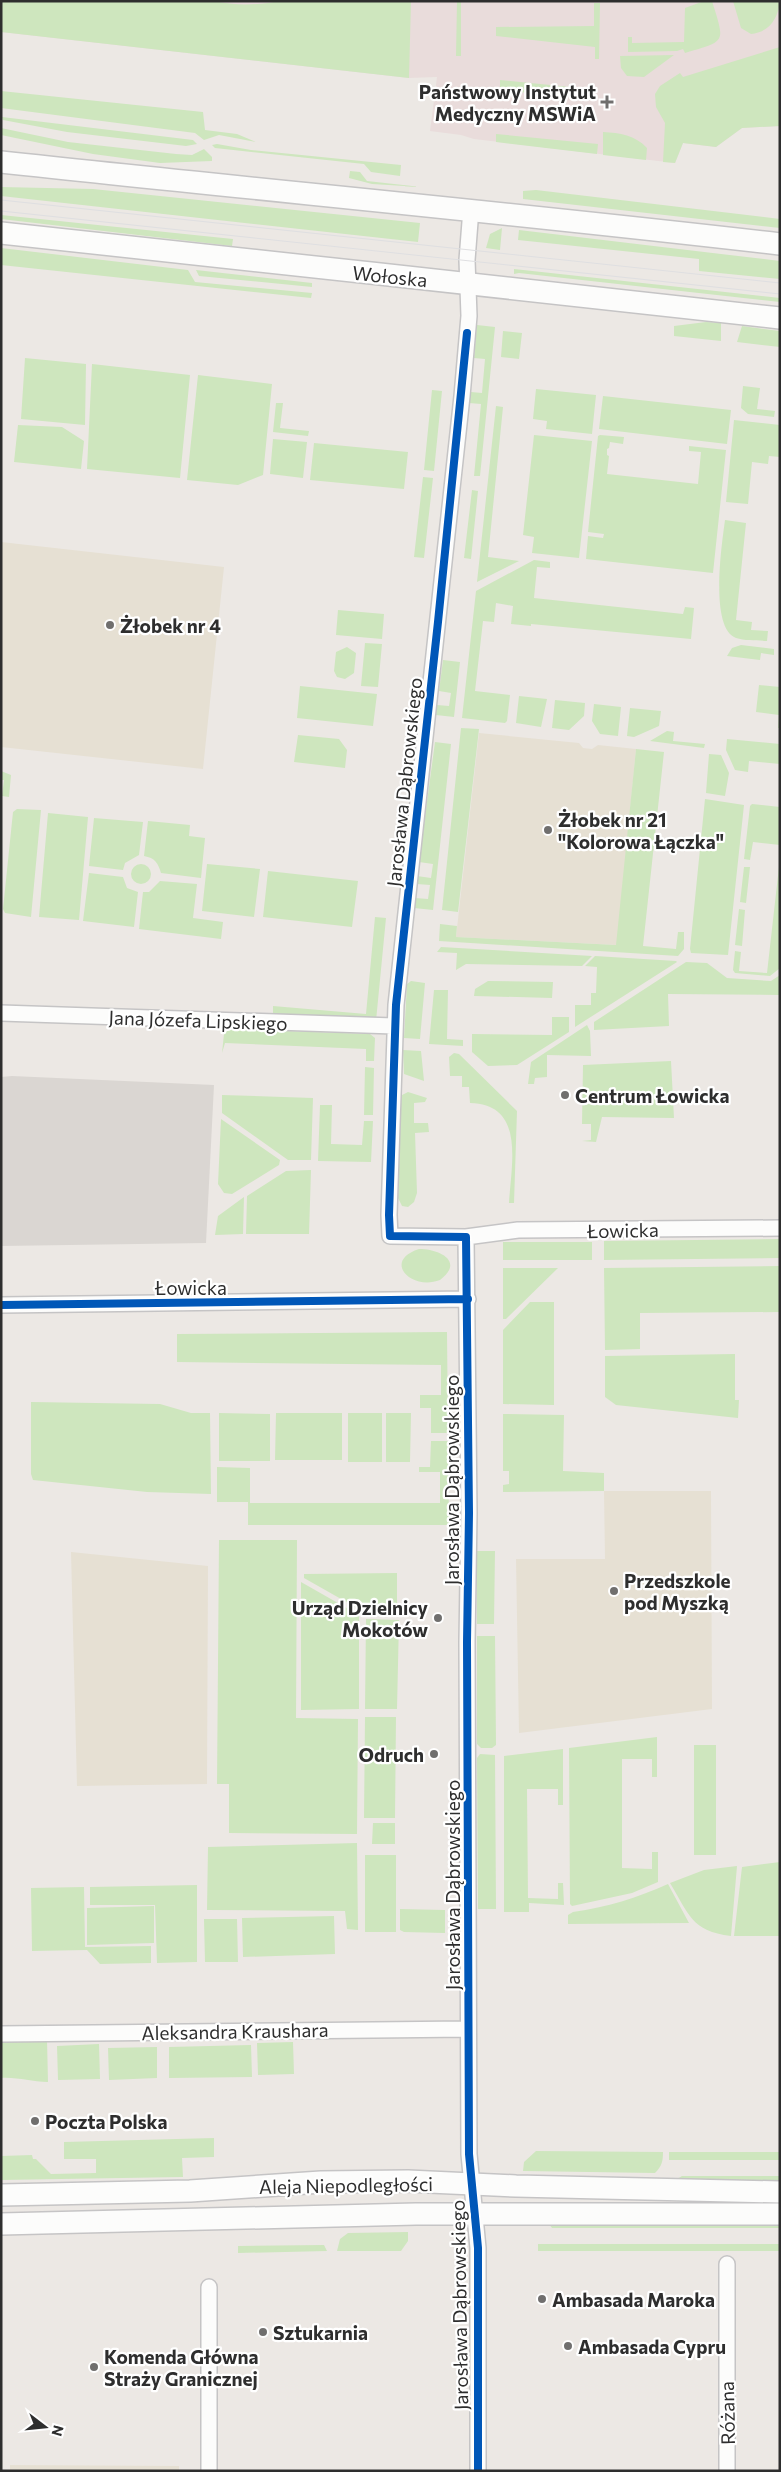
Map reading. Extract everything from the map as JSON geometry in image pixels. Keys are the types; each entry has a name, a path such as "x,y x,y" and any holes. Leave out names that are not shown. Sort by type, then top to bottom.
{"main road":[{"path":"1,162 256,190 471,209 780,244"},
{"name":"Wołoska","path":"1,233 780,318"},
{"name":"Aleja Niepodległości","path":"1,2195 190,2191 321,2182 416,2181 619,2187 697,2192 780,2192"},
{"name":"Aleja Niepodległości","path":"1,2224 475,2214 780,2214"}],"street":[{"name":"Jarosława Dąbrowskiego","path":"390,1236 389,1206 394,1026 462,396 469,316 467,283 471,209"},
{"name":"Jana Józefa Lipskiego","path":"1,1013 394,1026"},
{"name":"Łowicka","path":"390,1236 466,1237 518,1230 780,1228"},
{"name":"Jarosława Dąbrowskiego","path":"466,1237 468,1299 469,2149 478,2248 478,2471"},
{"name":"Łowicka","path":"1,1305 468,1299"},
{"name":"Aleksandra Kraushara","path":"1,2034 468,2029"},
{"name":"Różana","path":"727,2264 728,2471"},
{"path":"209,2287 209,2471"}],"shaded area":[{"name":"Państwowy Instytut Medyczny MSWiA","path":"1,1 780,1 780,126 742,128 716,147 683,143 675,163 474,139 461,135 430,131 437,77 409,78 1,32"},
{"name":"Żłobek nr 4","path":"1,542 224,567 203,769 1,747"},
{"name":"Żłobek nr 21 \"Kolorowa Łączka\"","path":"479,733 579,743 583,748 592,749 598,745 636,749 617,945 456,937"},
{"path":"1,1077 214,1085 206,1243 1,1246"},
{"name":"Przedszkole pod Myszką","path":"604,1491 711,1491 712,1709 519,1733 516,1559 605,1559"},
{"path":"71,1552 208,1566 207,1784 77,1786"},
{"path":"10,2465 179,2466 179,2471 10,2471"}],"green space":[{"path":"1,1 214,1 248,4 281,1 411,1 409,78 1,32"},
{"path":"457,1 461,1 461,56 456,56"},
{"path":"704,1 712,1 719,25 719,38 715,42 709,46 685,53 683,49 677,51 628,52 628,37 632,37 632,43 684,42 685,8"},
{"path":"733,1 780,1 772,23 758,33 751,34 741,28"},
{"path":"594,3 600,3 599,59 595,59 595,47 496,36 496,27 594,26"},
{"path":"780,47 780,126 742,128 716,147 683,143 675,163 663,162 665,123 656,107 655,94 660,86 680,73 683,77"},
{"path":"674,55 644,77 627,76 621,68 620,56"},
{"path":"500,80 570,87 568,97 500,90"},
{"path":"1,91 203,112 205,130 237,134 256,142 219,135 204,140 195,133 1,108"},
{"path":"2,117 193,140 197,144 186,146 67,132 3,120"},
{"path":"1,128 68,142 176,154 192,155 204,149 212,157 212,161 160,163 93,154 1,135"},
{"path":"603,132 621,134 637,140 647,148 646,160 603,155"},
{"path":"496,134 598,144 597,154 496,142"},
{"path":"217,144 251,150 401,165 400,176 371,172 364,164 215,148 212,145"},
{"path":"350,171 360,172 367,181 421,187 372,184 349,178"},
{"path":"1,187 93,189 420,223 418,242 1,196"},
{"path":"536,190 780,219 780,228 523,199 523,191"},
{"path":"1,215 233,239 232,246 1,219"},
{"path":"502,228 500,250 486,248 490,234"},
{"path":"519,230 780,261 780,279 699,271 699,259 518,240"},
{"path":"1,248 188,270 195,282 312,293 311,298 1,265"},
{"path":"514,269 780,298 780,302 519,273 514,274"},
{"path":"196,270 312,283 312,287 199,276"},
{"path":"706,322 721,323 721,341 674,336 674,326"},
{"path":"477,325 495,327 480,476 474,476 481,404 469,403 471,392 482,393 485,359 474,358"},
{"path":"742,326 780,331 780,347 737,342"},
{"path":"503,331 522,333 519,359 501,357"},
{"path":"25,358 86,364 85,425 21,419"},
{"path":"92,364 190,375 180,478 87,469"},
{"path":"198,375 272,384 263,475 238,485 187,480"},
{"path":"743,386 760,388 757,409 775,411 774,417 748,414 741,408"},
{"path":"536,389 596,395 592,434 546,429 547,421 533,419"},
{"path":"432,390 442,391 434,471 424,470"},
{"path":"603,396 731,410 727,444 599,429"},
{"path":"276,403 283,403 280,428 309,431 308,436 273,432"},
{"path":"496,406 503,407 488,557 519,561 477,582"},
{"path":"734,420 780,425 780,457 769,456 768,464 752,462 748,504 726,502"},
{"path":"18,425 62,427 84,441 81,469 14,462"},
{"path":"534,435 592,441 579,558 532,553 534,537 523,535"},
{"path":"598,436 624,437 623,444 610,442 607,449 607,455 609,456 607,474 698,484 701,452 689,451 689,446 726,450 713,573 586,559 588,536 603,538 604,534 588,532"},
{"path":"273,439 307,442 303,478 270,474"},
{"path":"314,443 408,452 404,489 310,480"},
{"path":"423,477 433,478 424,558 414,557"},
{"path":"472,490 478,491 471,559 464,558"},
{"path":"725,520 746,523 736,620 752,622 751,630 768,631 767,641 736,638 728,631 722,619 719,584"},
{"path":"534,560 550,562 550,568 537,567 534,598 683,614 685,607 694,608 691,639 531,624 531,626 511,624 513,606 496,603 494,622 483,621 475,691 510,695 507,721 505,723 462,718 476,591"},
{"path":"338,610 384,614 382,639 336,635"},
{"path":"365,643 382,644 378,687 361,686"},
{"path":"741,645 774,649 774,655 761,653 760,660 727,656 732,648"},
{"path":"347,647 356,653 354,673 345,679 337,677 334,671 336,652"},
{"path":"443,660 460,662 454,717 436,715 437,705 449,706 451,693 439,691"},
{"path":"759,685 780,687 780,728 778,728 779,715 756,712"},
{"path":"300,686 377,694 373,726 297,718"},
{"path":"519,696 547,699 541,727 516,723"},
{"path":"555,700 585,703 584,716 569,730 552,728"},
{"path":"594,704 621,707 618,736 600,734 592,721"},
{"path":"630,708 661,711 659,726 634,737 627,736"},
{"path":"461,728 479,729 458,912 442,910"},
{"path":"667,731 674,732 673,741 705,744 704,748 650,741"},
{"path":"298,735 339,739 347,750 345,768 294,762"},
{"path":"727,739 780,744 780,764 749,761 748,772 735,770 726,750"},
{"path":"435,742 451,744 433,910 414,908 415,898 428,899 430,885 417,884 417,876 431,878 433,864 419,862"},
{"path":"636,749 664,752 643,946 676,949 678,932 684,932 684,949 678,956 439,941 440,924 457,926 456,937 616,945"},
{"path":"709,754 721,755 729,773 725,796 706,793"},
{"path":"1,771 11,775 9,797 2,796 4,780 1,780"},
{"path":"705,799 744,805 728,955 691,953 690,949"},
{"path":"752,804 780,807 780,845 753,842 750,860 744,859 750,806"},
{"path":"17,809 41,810 31,917 5,913 3,909 13,812"},
{"path":"48,813 88,817 79,920 39,917"},
{"path":"94,818 143,822 139,855 125,863 123,870 89,866"},
{"path":"148,821 190,825 189,836 205,838 201,878 161,873 156,861 144,856"},
{"path":"780,858 780,968 770,976 735,973 733,970 735,951 741,952 739,971 767,973"},
{"path":"137,864 145,864 151,870 151,878 145,884 137,884 131,878 131,870"},
{"path":"207,864 260,869 254,917 202,911"},
{"path":"744,867 750,867 746,903 740,902"},
{"path":"268,871 358,881 352,927 263,917"},
{"path":"89,873 123,877 127,888 138,892 134,927 83,921"},
{"path":"160,881 197,884 193,918 223,922 221,939 139,929 143,892 149,892"},
{"path":"739,909 745,910 742,946 735,945"},
{"path":"375,917 386,918 376,1021 273,1016 273,1006 366,1014"},
{"path":"441,947 592,956 582,966 466,964 456,970 457,953 437,952"},
{"path":"595,956 677,962 575,1027 575,1005 591,1005 591,993 596,993 597,967 585,966"},
{"path":"686,962 707,963 727,978 771,981 780,975 780,995 668,994 669,1026 594,1030 594,1022"},
{"path":"411,981 425,983 420,1039 404,1038 407,984"},
{"path":"488,981 553,982 552,998 474,996 475,989"},
{"path":"434,990 448,990 447,1039 463,1040 463,1046 429,1044"},
{"path":"552,1017 569,1017 569,1032 517,1065 488,1066 472,1052 472,1034 552,1035"},
{"path":"587,1025 590,1031 591,1056 547,1055 547,1077 535,1078 534,1084 528,1084 531,1062"},
{"path":"229,1029 370,1034 375,1038 374,1061 366,1061 366,1049 225,1043 222,1053 224,1034"},
{"path":"403,1050 421,1051 424,1081 404,1074"},
{"path":"454,1053 459,1054 517,1111 514,1203 509,1203 512,1155 511,1139 507,1125 500,1114 488,1106 470,1103 469,1087 462,1087 462,1076 450,1076 449,1057"},
{"path":"671,1061 674,1118 602,1117 596,1142 582,1141 591,1140 591,1124 582,1124 583,1065"},
{"path":"365,1067 374,1068 373,1115 364,1115"},
{"path":"408,1092 427,1098 425,1102 414,1103 414,1123 428,1123 429,1132 415,1133 417,1193 414,1202 408,1207 402,1206 398,1198 401,1100 402,1095"},
{"path":"222,1095 313,1098 311,1160 288,1160 222,1113"},
{"path":"320,1105 332,1105 331,1144 362,1145 364,1121 373,1121 371,1162 318,1161"},
{"path":"221,1119 280,1160 279,1165 232,1194 224,1193 218,1184"},
{"path":"311,1170 309,1234 246,1234 247,1196 286,1171"},
{"path":"244,1197 243,1234 215,1235 218,1216"},
{"path":"780,1239 780,1258 604,1260 604,1241"},
{"path":"503,1242 592,1242 592,1260 503,1260"},
{"path":"419,1249 434,1251 446,1257 450,1262 447,1273 440,1280 419,1281 405,1273 402,1267 403,1260 408,1254"},
{"path":"780,1266 780,1312 640,1313 640,1349 605,1350 604,1268"},
{"path":"503,1268 558,1268 506,1319 503,1319"},
{"path":"530,1302 554,1302 554,1405 503,1404 503,1330"},
{"path":"447,1332 448,1433 431,1433 431,1408 420,1408 420,1395 441,1395 441,1365 177,1362 177,1334"},
{"path":"735,1354 735,1400 739,1400 738,1418 616,1405 605,1397 605,1356"},
{"path":"31,1402 160,1404 191,1413 210,1413 211,1494 147,1492 33,1480 31,1474"},
{"path":"219,1413 270,1414 270,1461 219,1461"},
{"path":"276,1413 342,1413 342,1460 275,1460"},
{"path":"348,1413 382,1413 382,1462 348,1462"},
{"path":"386,1413 411,1413 410,1462 386,1462"},
{"path":"503,1414 564,1415 563,1471 604,1473 604,1491 503,1492 503,1485 509,1484 509,1471 503,1471"},
{"path":"431,1441 448,1441 449,1525 248,1525 248,1502 217,1502 217,1467 250,1468 250,1503 440,1503 440,1472 419,1472 419,1467 430,1467"},
{"path":"219,1540 297,1540 296,1718 358,1719 357,1834 229,1833 229,1784 217,1784"},
{"path":"477,1551 495,1551 494,1624 477,1624"},
{"path":"397,1573 397,1612 364,1612 304,1578 304,1574"},
{"path":"301,1582 359,1615 359,1709 301,1710"},
{"path":"366,1619 399,1620 397,1709 365,1709"},
{"path":"477,1636 495,1636 496,1745 492,1748 481,1748 477,1744"},
{"path":"365,1717 396,1717 395,1818 364,1818"},
{"path":"657,1737 657,1777 652,1777 652,1759 622,1759 622,1868 652,1869 652,1852 658,1852 658,1882 632,1893 572,1906 570,1904 569,1748"},
{"path":"694,1745 716,1745 716,1855 694,1855"},
{"path":"563,1749 563,1805 558,1805 558,1789 527,1789 528,1898 558,1899 558,1883 563,1883 564,1905 529,1903 529,1912 504,1912 504,1756"},
{"path":"480,1754 495,1755 496,1909 478,1909 477,1758"},
{"path":"373,1823 395,1823 395,1844 372,1844"},
{"path":"357,1843 358,1930 347,1929 345,1911 207,1910 208,1847"},
{"path":"365,1855 396,1855 396,1932 365,1932"},
{"path":"780,1862 780,1936 734,1936 742,1867"},
{"path":"737,1866 731,1936 707,1930 699,1925 687,1912 670,1883 704,1870"},
{"path":"668,1884 689,1923 568,1924 568,1915 573,1912 622,1901"},
{"path":"197,1885 197,1962 157,1963 155,1905 90,1905 90,1887"},
{"path":"84,1887 85,1947 151,1946 151,1963 100,1964 87,1950 32,1951 31,1888"},
{"path":"154,1906 154,1943 87,1945 87,1908"},
{"path":"400,1909 445,1910 445,1933 404,1932 400,1930"},
{"path":"334,1916 335,1954 243,1957 242,1918"},
{"path":"204,1919 237,1919 238,1962 205,1962"},
{"path":"47,2039 48,2082 1,2078 1,2040"},
{"path":"293,2042 294,2074 258,2075 257,2043"},
{"path":"99,2044 100,2079 58,2080 57,2046"},
{"path":"251,2045 252,2077 169,2078 169,2047"},
{"path":"157,2047 157,2078 109,2080 108,2048"},
{"path":"214,2138 214,2157 182,2158 183,2177 1,2180 1,2156 32,2155 33,2159 36,2159 51,2174 96,2173 96,2159 64,2159 64,2142"},
{"path":"536,2151 663,2152 663,2155 661,2166 655,2173 523,2171 524,2162"},
{"path":"669,2152 780,2152 780,2160 669,2160"},
{"path":"682,2176 780,2176 780,2182 677,2179"},
{"path":"549,2224 780,2225 780,2228 552,2228"},
{"path":"408,2232 408,2241 401,2251 337,2251 340,2239 348,2233"},
{"path":"538,2244 780,2244 780,2251 538,2251"},
{"path":"324,2245 327,2251 238,2253 238,2246"}],"tram line":[{"path":"1,200 780,283"},
{"path":"1,211 780,294"}],"cycle path":[{"path":"467,333 438,622 396,1005 389,1215 390,1236 466,1237 469,1513 467,1642 469,2154 478,2248 478,2471"},
{"path":"1,1305 468,1299"}],"place":[{"name":"Państwowy Instytut Medyczny MSWiA","path":"607,102"},
{"name":"Żłobek nr 4","path":"110,625"},
{"name":"Żłobek nr 21 \"Kolorowa Łączka\"","path":"548,830"},
{"name":"Centrum Łowicka","path":"565,1095"},
{"name":"Przedszkole pod Myszką","path":"614,1591"},
{"name":"Urząd Dzielnicy Mokotów","path":"438,1618"},
{"name":"Odruch","path":"434,1754"},
{"name":"Poczta Polska","path":"35,2121"},
{"name":"Ambasada Maroka","path":"542,2299"},
{"name":"Sztukarnia","path":"263,2332"},
{"name":"Ambasada Cypru","path":"568,2346"},
{"name":"Komenda Główna Straży Granicznej","path":"94,2367"}]}
